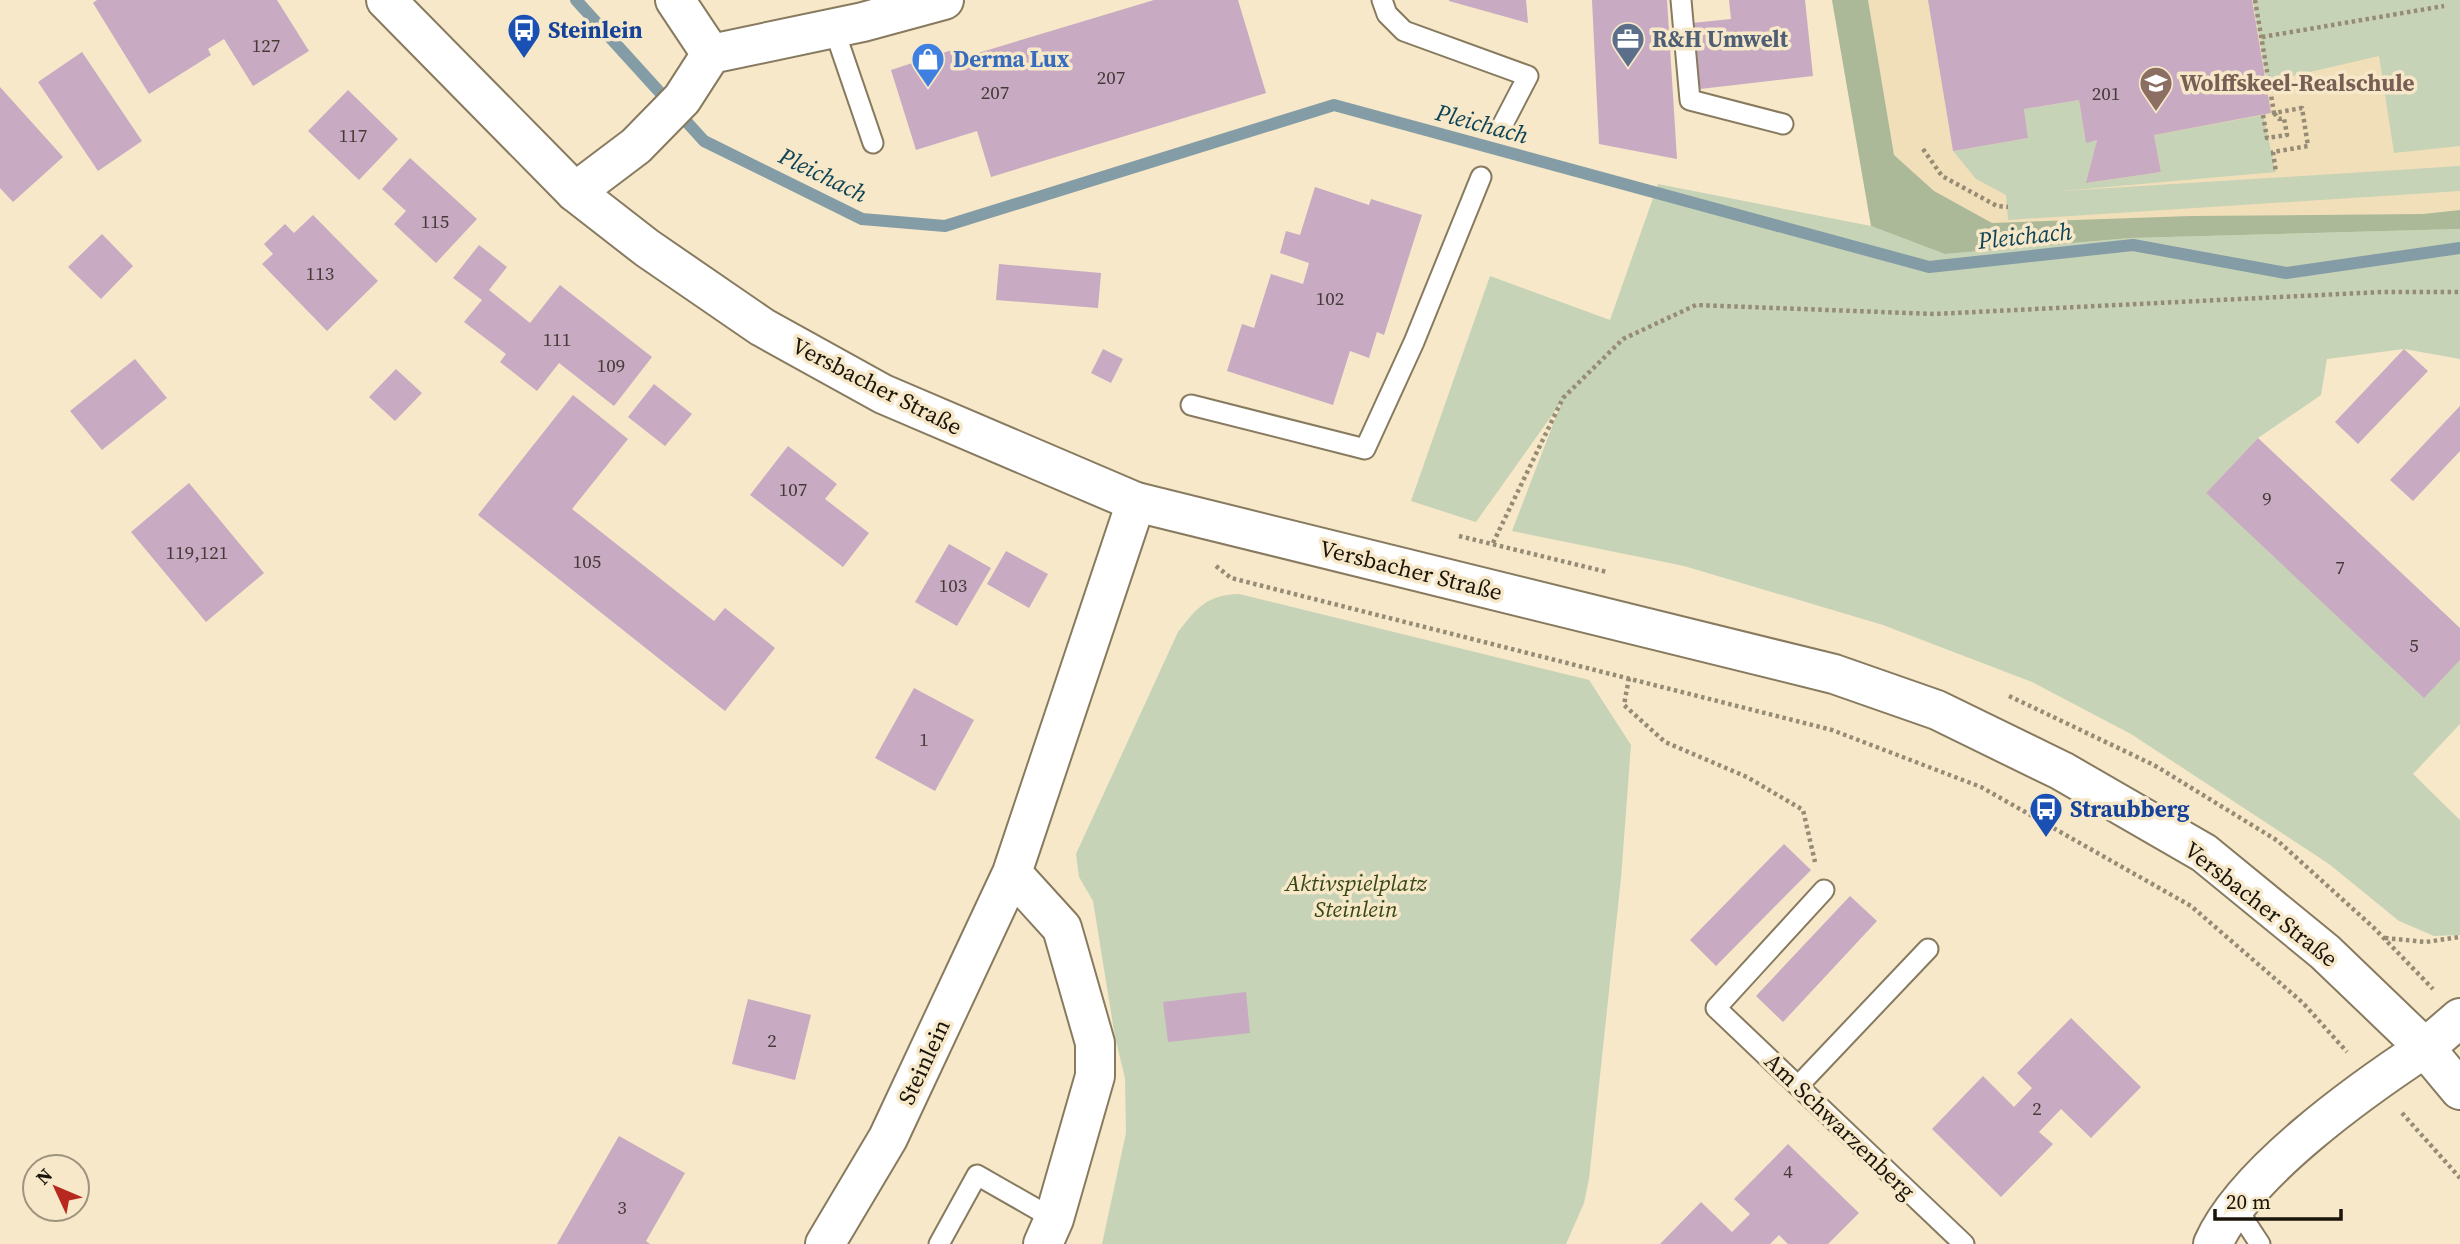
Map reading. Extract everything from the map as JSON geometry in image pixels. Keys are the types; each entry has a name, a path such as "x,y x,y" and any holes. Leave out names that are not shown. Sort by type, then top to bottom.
{"main road":[{"name":"Versbacher Straße","path":"386,0 575,192 647,248 752,320 851,378 991,442 1136,502 1834,674 1937,710 2062,771 2204,853 2325,951 2425,1048 2460,1090"},
{"path":"675,0 710,54"},
{"path":"575,192 636,146 682,99 710,54 834,29 944,0"},
{"name":"Steinlein","path":"825,1244 888,1138 1012,873 1136,502"},
{"path":"1012,873 1062,929 1095,1044 1095,1076 1048,1232"},
{"path":"2213,1244 2254,1185 2360,1090 2425,1048 2460,1018"}],"lane":[{"path":"1382,0 1387,13 1405,30 1528,76 1502,126"},
{"path":"1681,0 1690,100 1783,124"},
{"path":"834,29 873,143"},
{"path":"1191,405 1365,449 1414,342 1480,177"},
{"name":"Am Schwarzenberg","path":"1824,890 1716,1008 1964,1244"},
{"path":"1798,1086 1928,949"},
{"path":"939,1244 977,1175 1048,1232"},
{"path":"2236,1209 2260,1244"}],"path":[{"path":"2255,0 2274,113 2279,119 2284,118 2287,135 2267,138 2263,115"},
{"path":"2262,37 2444,6"},
{"path":"2274,113 2302,108 2308,146 2273,152 2276,172"},
{"path":"1923,149 1942,176 1997,206 2008,207"},
{"path":"1493,543 1563,398 1623,339 1696,305 1934,314 2382,292 2460,292"},
{"path":"1210,561 1231,578 1832,730 1981,787 2191,906 2303,1003 2460,1178"},
{"path":"1629,678 1625,705 1665,742 1747,778 1803,810 1824,890"},
{"path":"2384,938 2426,942 2460,937"}],"shaded area":[{"name":"Wolffskeel-Realschule","path":"1832,0 2460,0 2460,229 1871,226"}],"green space":[{"path":"1832,0 1868,0 1894,155 1934,191 1992,223 2191,216 2423,214 2460,210 2460,229 2131,238 1945,254 1871,226"},
{"path":"2253,0 2460,0 2460,146 2394,153 2379,56 2267,82"},
{"path":"2079,100 2086,142 2097,140 2087,183 2161,172 2154,135 2263,115 2276,172 2062,191 2460,166 2460,191 2008,220 2006,195 1976,179 1953,151 2028,138 2024,109"},
{"path":"1658,184 1871,226 1945,254 2131,238 2460,229 2460,359 2404,349 2327,359 2321,395 2258,438 2206,493 2424,697 2460,660 2460,724 2413,774 2460,820 2460,935 2434,936 2399,921 2329,864 2131,734 2032,682 1883,625 1684,566 1512,531 1562,401 1476,522 1411,501 1490,276 1610,320"},
{"name":"Aktivspielplatz Steinlein","path":"1239,594 1589,680 1631,745 1621,878 1589,1179 1584,1203 1566,1244 1102,1244 1126,1133 1125,1078 1115,1037 1093,901 1079,877 1076,854 1178,632 1203,604 1218,597"}],"building":[{"path":"97,0 277,0 309,51 253,86 224,39 208,49 211,55 149,94 93,3"},
{"path":"1154,0 1238,0 1266,93 991,177 977,131 916,150 891,70 952,50 955,60"},
{"path":"1449,0 1526,0 1528,23 1449,1"},
{"path":"1592,0 1667,0 1677,159 1599,144"},
{"path":"1729,0 1805,0 1813,76 1700,89 1692,23 1731,19"},
{"path":"1928,0 2252,0 2271,113 2154,135 2161,172 2086,183 2097,140 2086,143 2079,100 2024,109 2028,138 1953,151"},
{"path":"82,52 142,141 98,171 38,82"},
{"path":"0,87 63,157 13,202 0,188"},
{"path":"348,90 398,139 359,180 308,131"},
{"path":"410,158 477,219 436,263 394,224 406,211 382,189"},
{"path":"1315,187 1369,205 1371,199 1422,215 1384,335 1377,332 1369,358 1350,351 1333,405 1227,371 1242,324 1254,328 1271,274 1303,284 1309,263 1280,253 1286,231 1300,235"},
{"path":"313,215 378,281 327,331 262,264 273,254 264,244 285,224 294,233"},
{"path":"102,234 133,266 101,299 68,267"},
{"path":"479,245 507,267 489,290 530,323 560,285 652,357 614,406 559,363 537,391 500,362 506,354 464,322 482,300 453,278"},
{"path":"999,264 1101,273 1098,308 996,300"},
{"path":"1103,349 1123,359 1111,383 1091,373"},
{"path":"2404,349 2428,371 2358,444 2335,422"},
{"path":"135,359 167,398 102,450 70,411"},
{"path":"396,369 422,393 395,421 369,397"},
{"path":"654,384 692,414 665,446 628,417"},
{"path":"573,395 628,439 572,509 714,621 725,608 775,648 725,711 478,515"},
{"path":"2460,406 2460,451 2413,501 2390,480"},
{"path":"2258,438 2460,628 2460,660 2424,698 2206,493"},
{"path":"788,446 837,484 825,499 869,533 843,567 750,495"},
{"path":"189,483 264,573 206,622 131,532"},
{"path":"949,544 991,568 957,626 915,602"},
{"path":"1006,551 1048,574 1029,608 987,584"},
{"path":"914,688 974,720 935,791 875,758"},
{"path":"1784,844 1811,870 1716,966 1690,940"},
{"path":"1850,896 1877,921 1783,1022 1756,996"},
{"path":"1246,992 1250,1033 1168,1042 1163,1002"},
{"path":"748,999 811,1015 795,1080 732,1064"},
{"path":"2071,1018 2141,1087 2091,1138 2061,1109 2039,1132 2053,1144 2001,1197 1932,1129 1983,1076 2014,1107 2032,1088 2017,1073"},
{"path":"619,1136 685,1173 646,1241 650,1244 557,1244"},
{"path":"1788,1144 1859,1213 1828,1244 1788,1244 1779,1235 1770,1244 1660,1244 1701,1202 1732,1232 1750,1214 1734,1199"}],"waterway":[{"name":"Pleichach","path":"576,0 704,141 862,219 945,226 1334,105 1929,267 2133,245 2286,273 2460,248"}],"place":[{"name":"Steinlein","path":"524,60"},
{"name":"R&H Umwelt","path":"1628,69"},
{"name":"Derma Lux","path":"928,89"},
{"name":"Wolffskeel-Realschule","path":"2156,113"},
{"name":"Straubberg","path":"2046,839"}]}
